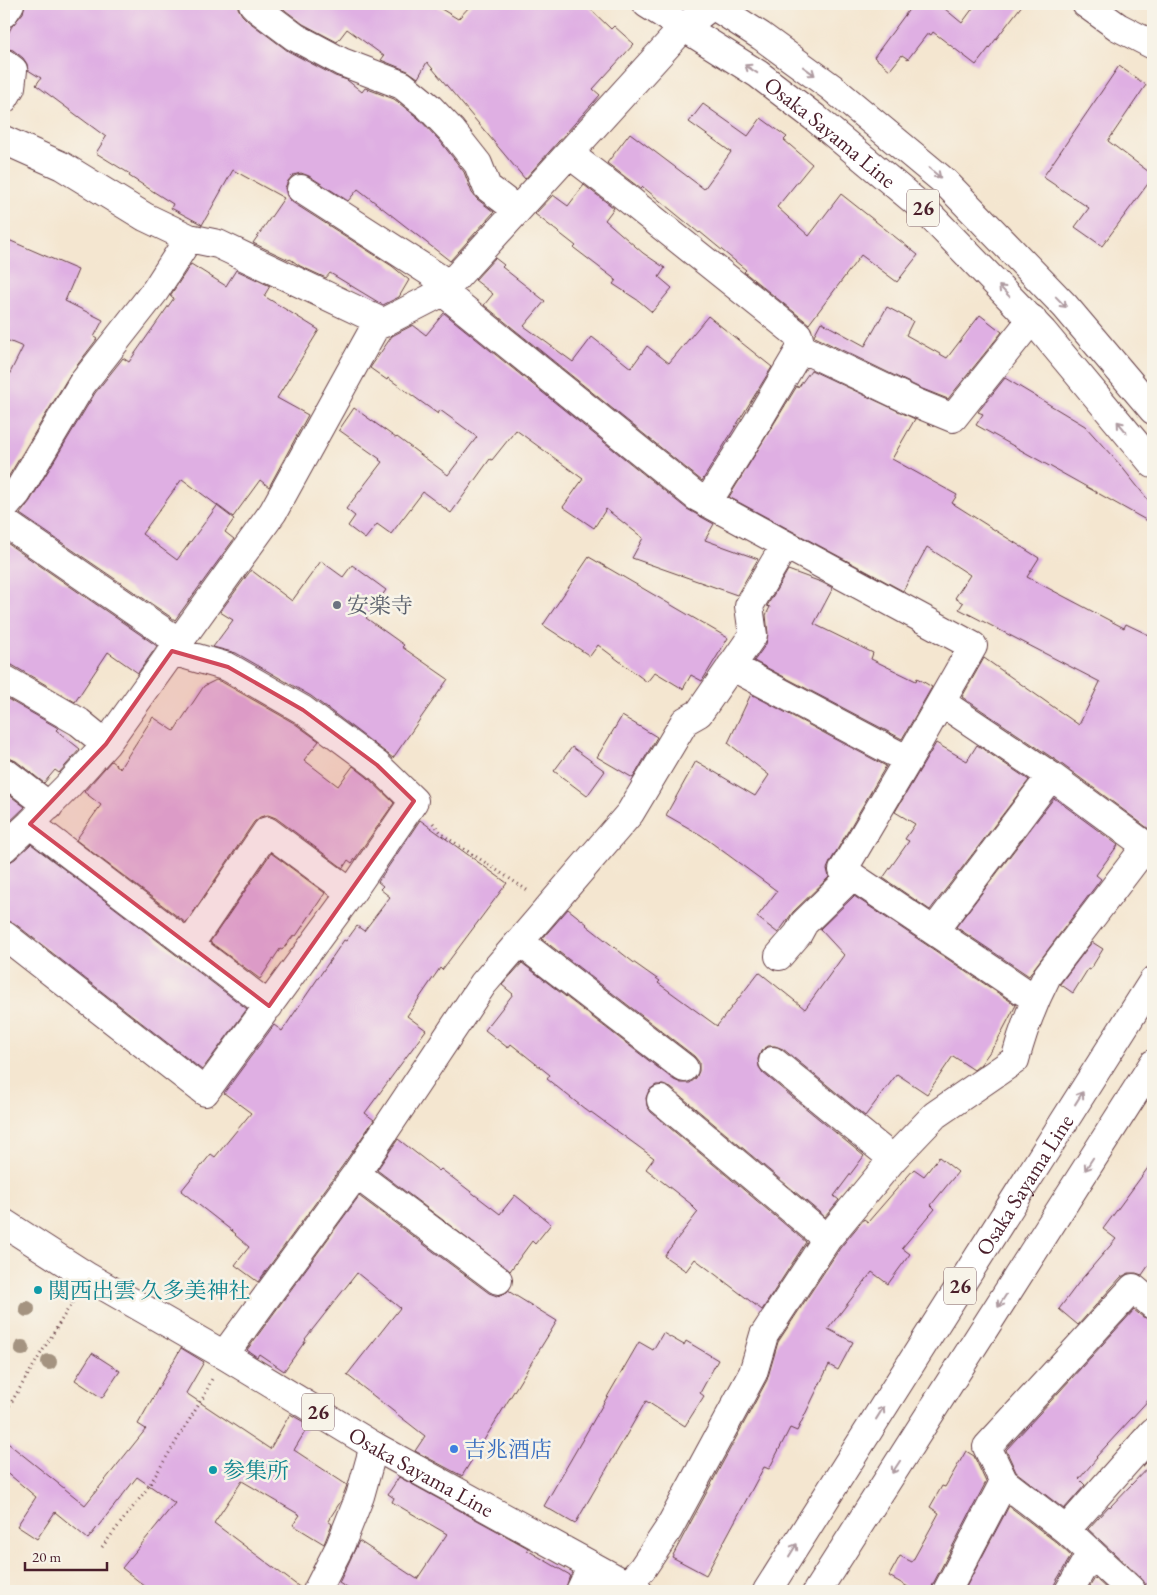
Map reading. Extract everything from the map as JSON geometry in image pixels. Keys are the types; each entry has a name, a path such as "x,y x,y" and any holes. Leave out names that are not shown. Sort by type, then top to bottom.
{"street":[{"path":"4,13 10,4"},
{"path":"253,4 295,37 342,62 402,85 429,107 452,131 478,164 487,187 517,210"},
{"name":"Osaka Sayama Line","path":"647,4 758,74 814,117 923,208 1032,319 1153,464"},
{"path":"4,848 40,815 106,744 273,512 375,327 447,288 684,26 712,4"},
{"name":"Osaka Sayama Line","path":"712,4 761,36 831,87 945,182 1065,306 1153,410"},
{"path":"1086,4 1118,27 1153,45"},
{"path":"4,63 13,70 11,87 4,99"},
{"path":"4,140 62,166 145,217 189,238 218,244 384,323"},
{"path":"569,154 798,335 800,348 755,426 707,503"},
{"path":"301,189 447,288 655,464 697,497 972,646 843,870 1035,999"},
{"path":"4,508 17,493 82,384 155,291 189,238"},
{"path":"800,348 914,402 953,418 1032,319"},
{"path":"4,522 175,646 228,666 303,710 377,765 414,801 351,893 205,1092 4,935"},
{"path":"224,1355 356,1174 482,984 630,813 685,721 699,713 753,635 749,606 785,544"},
{"path":"731,666 908,760"},
{"path":"4,679 79,722 106,744"},
{"path":"941,702 1052,776 1153,851"},
{"path":"6,773 40,815 190,944 269,1006"},
{"path":"934,931 1052,776"},
{"path":"190,944 268,831 351,893"},
{"path":"632,1588 642,1569 668,1530 754,1373 764,1335 827,1239 893,1159 936,1115 1015,1060 1023,1030 1035,999 1047,976 1140,854 1153,856"},
{"path":"779,956 798,934 804,923 852,876"},
{"path":"520,942 684,1068"},
{"name":"Osaka Sayama Line","path":"766,1591 1153,981"},
{"path":"773,1061 893,1159"},
{"name":"Osaka Sayama Line","path":"816,1591 1153,1064"},
{"path":"661,1100 827,1239"},
{"path":"356,1174 498,1280"},
{"name":"Osaka Sayama Line","path":"4,1223 88,1277 224,1355 374,1446 632,1588"},
{"path":"1131,1590 1066,1530 1004,1482 987,1447 1133,1288 1153,1305"},
{"path":"1066,1530 1152,1438"},
{"path":"317,1591 340,1546 360,1496 374,1446"},
{"path":"947,1591 1004,1482"},
{"path":"1068,1591 1091,1553"},
{"path":"580,1591 592,1566"}],"path":[{"path":"414,801 443,835 550,905"},
{"path":"4,1414 88,1277"},
{"path":"102,1547 147,1489 204,1396 224,1355"}],"highlighted area":[{"path":"172,651 228,667 303,710 377,765 414,801 269,1006 30,824 106,744"}],"building":[{"path":"25,4 238,4 242,15 248,21 288,51 335,76 347,80 362,92 365,88 394,99 418,118 440,141 464,172 472,193 494,212 450,261 358,189 348,201 309,176 301,173 293,175 285,188 287,196 292,202 392,266 409,280 399,297 383,305 330,273 326,278 300,266 290,259 253,243 284,198 233,170 202,225 171,208 173,204 96,153 106,137 36,85 41,78 28,70 23,58 13,50 4,48 4,41 12,26 23,13"},
{"path":"277,4 433,4 458,19 472,4 585,4 611,29 614,26 634,44 593,89 600,95 525,179 427,62 418,78 408,71 381,60 384,56 347,29 337,42 303,24"},
{"path":"913,4 939,4 962,23 976,4 1023,4 976,65 933,32 931,35 928,33 908,59 902,55 890,70 874,57"},
{"path":"1119,66 1146,85 1108,141 1153,175 1153,177 1102,246 1075,227 1089,208 1043,177"},
{"path":"703,104 748,136 761,118 787,137 784,140 812,164 777,207 809,236 841,194 918,255 897,282 861,255 809,324 744,272 746,270 700,232 643,187 641,189 607,163 630,133 704,189 731,152 689,122"},
{"path":"584,185 614,208 605,220 643,253 665,268 659,277 672,288 652,312 613,284 616,280 574,248 576,246 535,214 553,195 568,206"},
{"path":"4,238 78,270 65,301 103,320 94,337 97,339 69,376 4,484 4,385 23,347 4,339"},
{"path":"495,258 504,265 502,267 545,301 524,326 573,362 592,337 631,368 647,346 669,363 708,316 772,367 702,481 484,305 493,294 475,280"},
{"path":"191,264 226,286 236,270 270,286 264,296 319,330 277,398 308,415 269,487 260,480 233,517 182,479 142,534 177,560 217,506 234,519 225,532 234,539 175,620 20,514 30,501 95,393 123,358 129,362 174,298 170,296"},
{"path":"887,307 913,321 906,335 947,358 980,315 1002,332 948,399 920,388 814,335 821,322 865,346"},
{"path":"444,313 687,509 714,524 705,540 758,559 737,595 632,558 643,538 606,509 594,528 563,507 583,479 516,430 492,460 490,459 451,513 423,492 391,534 377,524 365,539 348,526 355,516 346,509 382,462 339,430 354,408 448,475 477,437 440,410 438,414 388,378 387,380 370,368 392,336 413,325 426,335"},
{"path":"811,370 915,419 892,459 957,495 952,503 1039,558 1027,577 1124,628 1126,624 1153,637 1153,832 1060,763 962,697 984,658 1079,725 1100,682 959,609 963,603 955,598 970,575 927,547 903,591 729,497 797,386 798,388"},
{"path":"1005,378 1085,426 1121,466 1153,506 1153,524 976,425 983,414 978,412"},
{"path":"4,541 157,646 138,673 108,652 75,702 12,665 4,663"},
{"path":"589,557 728,638 702,681 691,675 683,689 655,672 647,682 598,645 590,656 543,625"},
{"path":"321,561 343,577 352,565 386,590 366,618 404,645 402,647 448,679 393,758 311,696 236,653 213,647 233,620 220,612 251,570 292,601"},
{"path":"788,570 833,588 814,624 873,653 871,659 916,681 917,678 932,687 902,739 754,661 766,644 768,634 766,615 770,607 767,606"},
{"path":"216,680 294,723 319,741 304,760 338,786 353,766 394,803 352,863 348,860 343,868 276,818 268,815 260,817 254,822 186,923 76,840 101,805 84,792 111,761 120,768 153,717 174,731 204,686"},
{"path":"751,694 886,766 830,862 827,869 829,877 793,912 778,933 757,917 777,891 701,835 666,815 696,761 755,796 769,775 728,743"},
{"path":"4,697 58,728 56,730 80,749 59,773 55,770 44,783 16,761 4,758"},
{"path":"622,716 657,737 633,778 597,757"},
{"path":"936,743 967,761 977,745 1029,780 930,910 883,878 909,841 905,839 915,824 895,812"},
{"path":"572,747 605,771 587,796 554,771"},
{"path":"4,791 25,807 4,827"},
{"path":"1054,798 1118,845 1096,875 1101,879 1029,976 956,927"},
{"path":"420,820 507,883 442,970 440,968 407,1016 426,1030 365,1113 374,1120 258,1282 235,1265 249,1247 236,1234 181,1191 211,1154 215,1157 251,1113 224,1093 274,1025 282,1031 344,940 346,941 357,926 364,931 390,897 380,889 383,886 378,882"},
{"path":"31,844 247,1009 202,1070 14,923 4,920 4,863 15,859"},
{"path":"271,853 325,893 296,936 294,935 282,950 280,949 260,979 210,942"},
{"path":"854,896 1016,1005 996,1043 981,1064 974,1070 953,1056 927,1094 897,1074 865,1116 783,1049 768,1046 761,1051 758,1059 759,1067 763,1073 864,1156 834,1196 839,1200 825,1217 671,1088 656,1085 649,1090 646,1098 647,1106 651,1112 806,1242 762,1310 695,1259 686,1271 664,1256 698,1212 691,1204 646,1169 654,1158 590,1113 547,1079 550,1075 511,1044 508,1048 485,1030 513,994 502,985 522,963 674,1080 681,1083 690,1083 696,1078 699,1071 699,1062 694,1056 542,939 568,909 633,962 660,981 658,983 717,1026 759,972 805,1009 844,955 820,929"},
{"path":"1092,942 1103,949 1073,993 1060,984"},
{"path":"398,1139 500,1214 515,1195 551,1224 535,1244 532,1241 510,1271 377,1170"},
{"path":"939,1157 958,1172 931,1205 935,1209 902,1248 910,1254 888,1284 872,1272 828,1329 853,1342 838,1370 829,1365 797,1431 790,1428 769,1469 764,1467 706,1575 672,1557 767,1380 778,1342 840,1248 864,1219 868,1222 914,1169 924,1176"},
{"path":"1153,1161 1153,1259 1142,1275 1129,1273 1121,1277 1078,1325 1059,1309 1116,1239 1103,1229"},
{"path":"359,1196 489,1293 497,1296 508,1291 557,1321 462,1476 415,1451 425,1436 347,1375 400,1308 357,1273 305,1339 284,1371 259,1354 257,1357 247,1350"},
{"path":"1134,1310 1143,1317 1153,1320 1153,1395 1096,1457 1079,1479 1085,1485 1064,1509 1016,1472 1006,1450"},
{"path":"663,1333 684,1345 686,1341 718,1360 700,1393 704,1396 685,1426 646,1401 575,1524 544,1506 639,1342 653,1350"},
{"path":"181,1348 204,1362 186,1393 270,1449 290,1414 309,1425 294,1450 347,1485 341,1501 328,1521 332,1524 324,1544 293,1525 300,1515 242,1481 214,1523 302,1589 301,1591 151,1591 122,1568 175,1503 137,1477 88,1539 55,1512 37,1539 17,1526 36,1497 4,1470 4,1440 85,1505 146,1429 138,1424"},
{"path":"92,1353 120,1371 102,1398 75,1380"},
{"path":"966,1451 974,1456 986,1482 931,1591 915,1591 889,1576 900,1556 912,1562 939,1513 930,1507 942,1486 945,1487"},
{"path":"1153,1462 1153,1591 1146,1591 1146,1585 1142,1579 1088,1529"},
{"path":"399,1477 528,1548 527,1550 570,1575 565,1591 352,1591 339,1583 359,1541 417,1579 447,1534 392,1502 394,1498 388,1494"},
{"path":"1009,1506 1071,1556 1055,1583 1053,1591 964,1591"},
{"path":"1095,1578 1109,1591 1087,1591"}],"place":[{"name":"安楽寺","path":"337,605"},
{"name":"関西出雲 久多美神社","path":"38,1290"},
{"name":"吉兆酒店","path":"454,1449"},
{"name":"参集所","path":"213,1470"}]}
